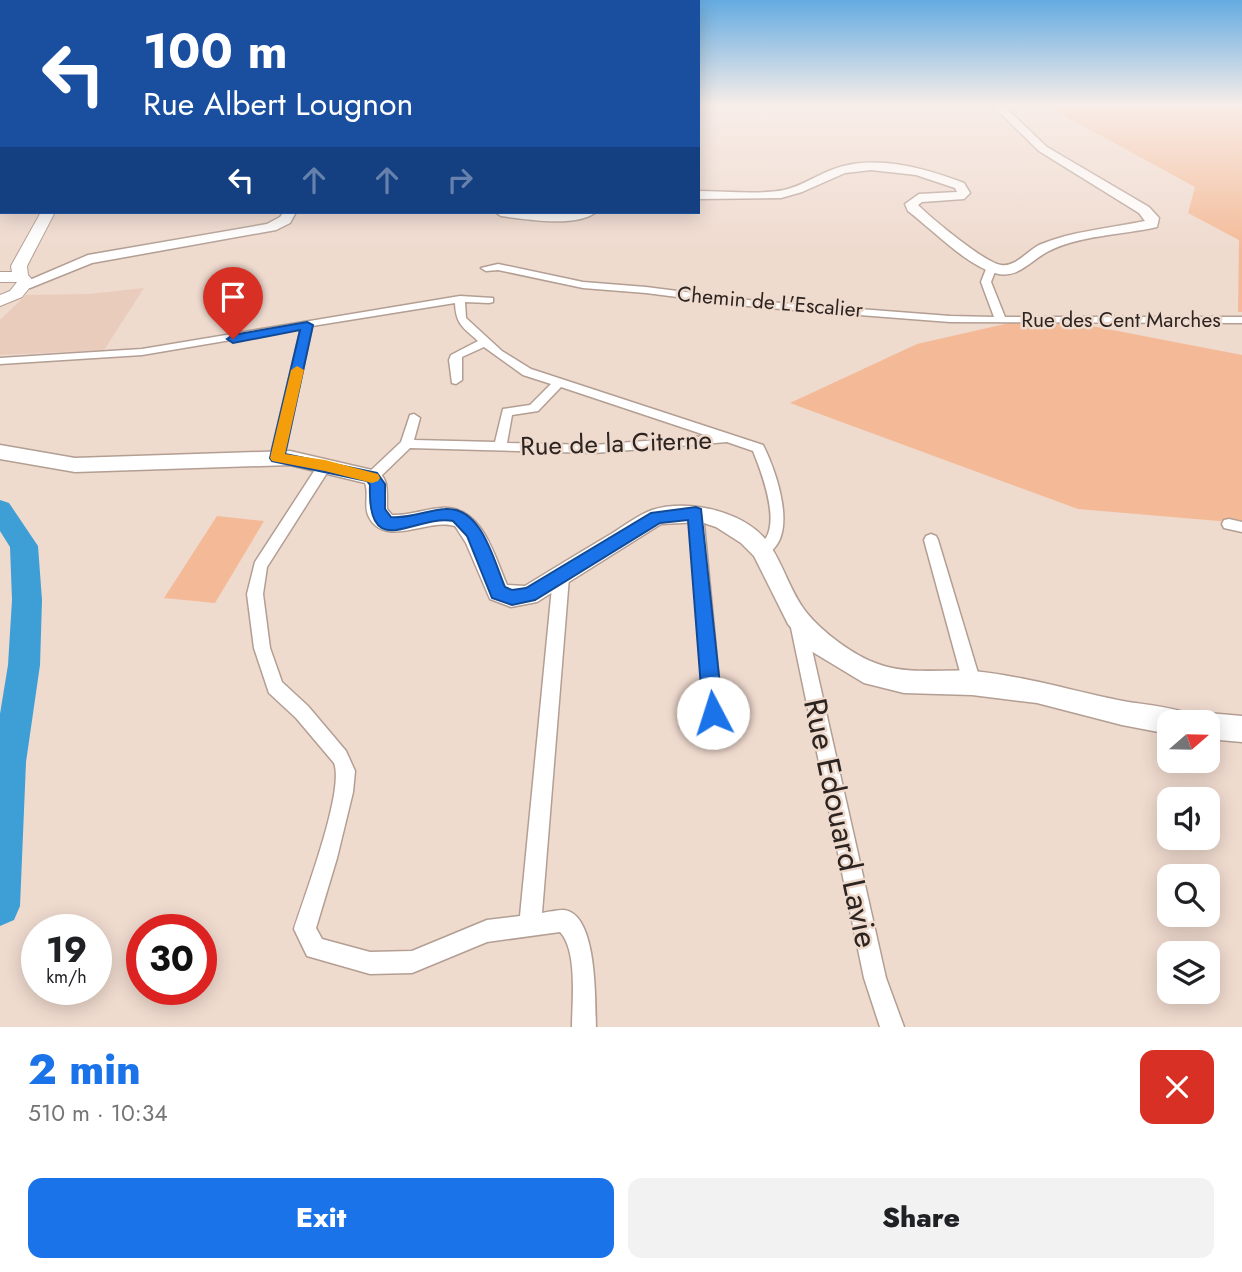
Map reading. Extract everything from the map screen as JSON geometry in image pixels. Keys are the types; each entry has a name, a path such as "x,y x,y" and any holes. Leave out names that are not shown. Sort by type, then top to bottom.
{"main road":[{"path":"700,195 769,196 795,192 828,175 860,167 891,168 919,174 960,186 964,193 954,197 919,198 911,205 912,208 991,269 1010,270 1042,249 1058,243 1152,223 1152,218 1144,210 1052,154"},
{"path":"0,301 16,294 23,280 19,266 47,214"},
{"path":"0,277 23,280 99,257 271,227 285,220 289,214"},
{"path":"515,214 553,219 579,214"},
{"path":"0,269 38,227"},
{"path":"0,452 75,465 277,458 325,465 372,477 377,484 379,517 387,522 400,524 448,514 465,522 474,534 498,592 512,597 529,595 656,517 696,513 723,521 749,537 762,550 796,617 820,643 873,675 904,681 972,683 1037,691 1122,713 1157,719"},
{"path":"1220,727 1242,729"}],"street":[{"name":"Chemin de L'Escalier","path":"486,268 498,267 583,285 756,304 950,319 1001,320"},
{"path":"991,269 986,282 1001,320"},
{"path":"0,361 142,352 460,299 489,300"},
{"name":"Rue de la Citerne","path":"460,299 464,323 485,342 527,372 758,448 770,473 778,530 768,546 762,550"},
{"name":"Rue des Cent Marches","path":"1001,320 1242,320"},
{"path":"277,458 307,325"},
{"path":"456,380 457,355 485,342"},
{"name":"Rue de la Citerne","path":"500,447 507,412 534,408 559,382"},
{"path":"372,477 407,444 414,418"},
{"name":"Rue de la Citerne","path":"407,444 594,449 733,439"},
{"path":"325,465 260,566 255,583 262,648 275,687 302,712 340,757 346,771 344,792 331,845 305,929 315,948 370,963 396,964 412,962 486,931 564,921 577,936 581,953 584,1027"},
{"path":"696,513 713,713"},
{"path":"931,540 972,683"},
{"path":"530,924 561,577"},
{"name":"Rue Edouard Lavie","path":"796,617 875,978 892,1027"}],"shaded area":[{"path":"1134,154 1242,154 1242,312 1238,312 1239,240 1188,213 1195,187"},
{"path":"144,288 104,350 0,355 0,320 26,295 89,294"},
{"path":"1040,316 1242,355 1242,523 1078,509 790,403 917,344"},
{"path":"217,516 264,521 215,603 164,598"}],"waterway":[{"path":"0,510 24,546 27,600 24,665 9,762 0,906"}],"slow traffic":[{"path":"297,370 277,458 325,465 372,478"}],"route":[{"path":"233,339 307,325 277,458 325,465 372,477 377,484 379,517 387,522 400,524 448,514 458,517 474,534 498,592 512,597 529,595 656,517 696,513 713,713"}]}
